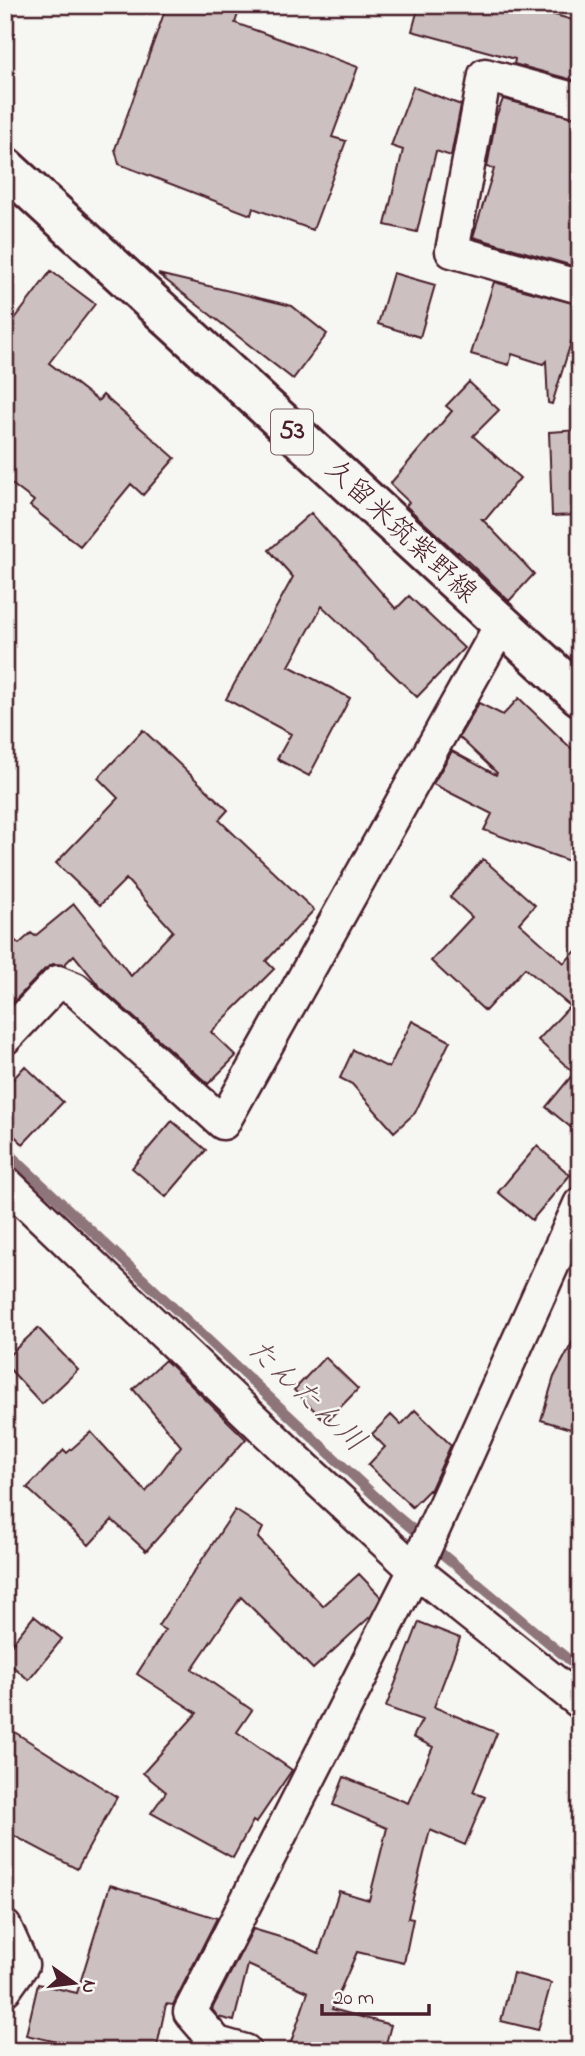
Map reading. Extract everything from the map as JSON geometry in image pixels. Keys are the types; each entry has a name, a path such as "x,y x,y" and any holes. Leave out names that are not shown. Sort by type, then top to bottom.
{"main road":[{"name":"久留米筑紫野線","path":"5,167 580,696"}],"street":[{"path":"580,101 485,75 452,251 580,287"},
{"path":"5,1038 58,982 75,989 223,1123 501,625"},
{"path":"5,1182 415,1570 580,1702"},
{"path":"225,2048 190,2012 415,1570 580,1204"},
{"path":"5,1927 22,1965 5,1989"}],"building":[{"path":"167,5 241,5 235,23 358,67 332,137 346,141 313,230 253,208 251,215 119,164 115,149"},
{"path":"419,5 543,5 541,11 580,22 580,82 514,64 515,59 412,31"},
{"path":"413,87 461,105 451,156 436,151 417,232 385,225 403,150 391,146"},
{"path":"503,99 580,119 580,268 473,237 494,169 487,167 496,117"},
{"path":"51,271 95,304 49,363 98,401 103,395 175,458 143,495 131,484 80,546 30,506 34,501 5,479 5,332"},
{"path":"393,273 435,285 420,337 378,324"},
{"path":"158,274 292,306 327,334 293,379"},
{"path":"494,282 580,305 580,313 552,404 548,403 546,361 543,364 512,354 509,365 471,354"},
{"path":"469,382 499,410 473,436 520,478 486,519 482,519 534,574 509,601 406,506 409,502 390,484 452,411 446,406"},
{"path":"580,430 580,515 552,516 549,432"},
{"path":"311,513 396,609 409,596 464,648 417,697 322,606 289,666 350,698 309,776 277,759 291,734 226,699 293,577 269,550"},
{"path":"519,698 580,757 580,865 484,830 492,814 433,784 452,751 496,775 497,773 459,737 479,703 503,715"},
{"path":"143,730 228,810 219,820 314,910 266,961 274,969 211,1032 236,1056 208,1084 99,986 74,955 64,965 53,964 45,969 5,1011 5,932 19,944 31,933 35,936 74,904 131,976 173,931 126,879 100,905 56,863 118,798 98,778"},
{"path":"483,859 535,905 519,923 564,963 580,947 580,1135 546,1107 574,1073 538,1040 570,1006 525,968 485,1011 431,961 472,917 450,897"},
{"path":"412,1021 450,1041 415,1113 394,1132 352,1084 340,1078 353,1050 389,1068"},
{"path":"25,1066 63,1102 23,1144 5,1127 5,1088"},
{"path":"172,1121 206,1150 166,1197 132,1168"},
{"path":"537,1146 570,1175 532,1220 498,1192"},
{"path":"38,1328 78,1370 42,1404 5,1364 5,1359"},
{"path":"580,1328 580,1432 541,1420 554,1377"},
{"path":"325,1357 358,1389 326,1422 294,1390"},
{"path":"165,1360 246,1439 146,1551 112,1520 89,1545 27,1488 64,1450 67,1453 91,1432 146,1492 181,1446 133,1389"},
{"path":"415,1410 451,1445 430,1491 412,1507 368,1465 385,1447 372,1434 391,1415 401,1425"},
{"path":"235,1510 263,1528 258,1538 323,1606 359,1574 381,1597 371,1616 313,1669 241,1597 192,1669 252,1710 237,1732 292,1770 256,1823 253,1821 233,1858 151,1813 166,1792 143,1773 197,1713 137,1674 165,1630 158,1626"},
{"path":"34,1616 62,1639 29,1680 5,1660 5,1652"},
{"path":"419,1622 460,1638 434,1707 497,1733 473,1792 485,1797 465,1845 430,1830 408,1918 413,1919 404,1963 357,1952 332,2009 391,2025 384,2051 288,2051 308,1992 248,1965 234,2021 218,2017 212,2009 253,1929 293,1941 319,1953 339,1891 369,1900 387,1828 333,1805 344,1777 408,1803 433,1747 413,1737 422,1720 386,1707"},
{"path":"5,1726 117,1797 77,1869 5,1831"},
{"path":"110,1885 217,1918 173,2005 166,2004 156,2051 124,2051 94,2044 93,2050 26,2035 38,1984 77,1993"},
{"path":"513,1973 551,1983 538,2030 501,2021"}],"waterway":[{"name":"たんたん川","path":"5,1150 392,1512 580,1669"}]}
